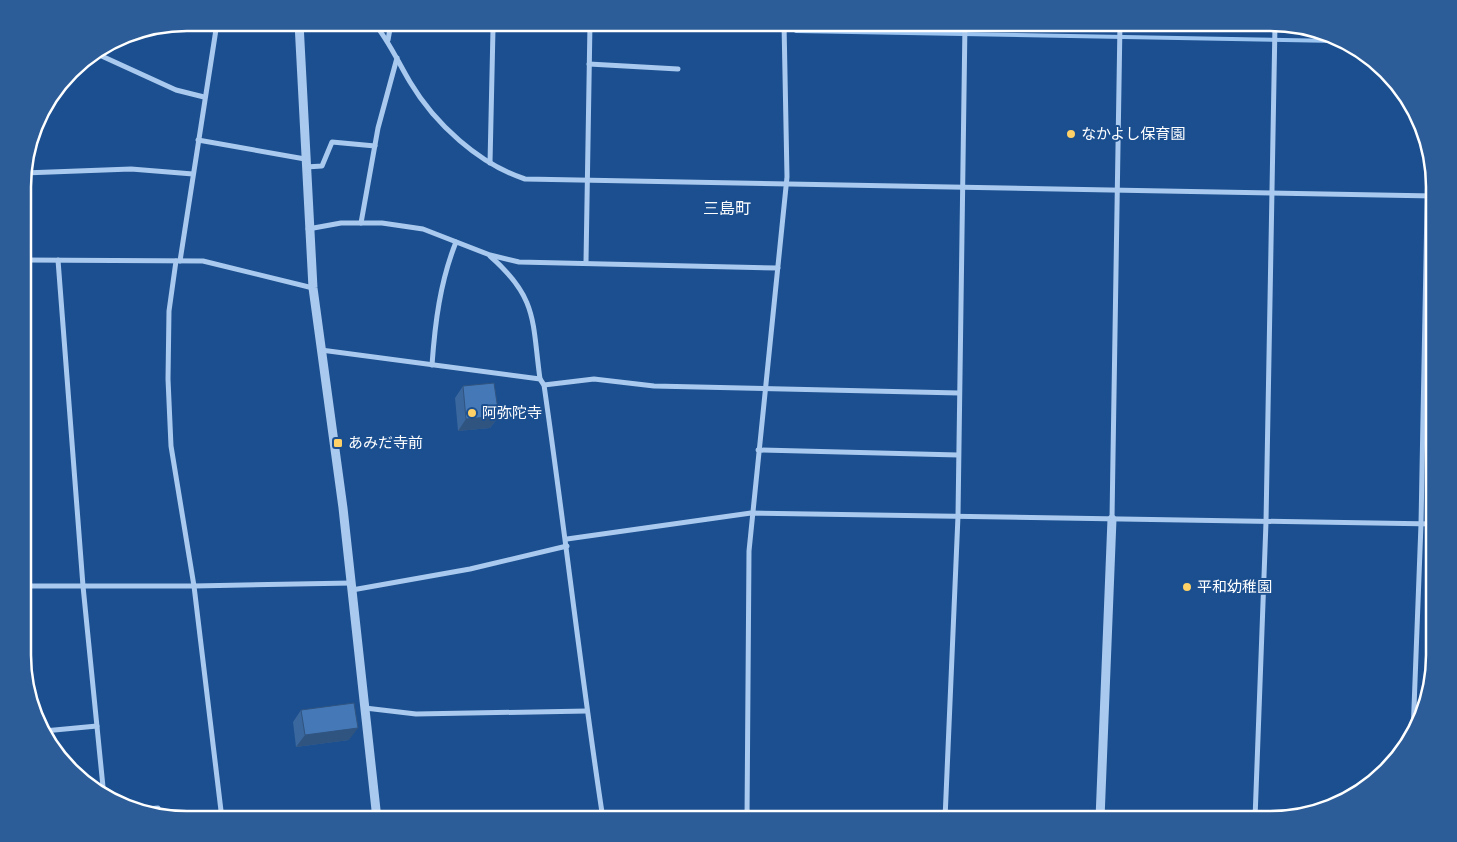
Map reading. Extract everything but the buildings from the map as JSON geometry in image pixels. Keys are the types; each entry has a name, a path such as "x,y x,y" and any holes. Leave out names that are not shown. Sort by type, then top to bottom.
{"street":[{"path":"215,31 168,320 171,446 194,586 221,811"},
{"path":"299,31 308,229 313,288 352,586 377,811"},
{"path":"381,31 388,40 410,84 443,124 472,152 508,173 525,179 587,182 1425,196"},
{"path":"388,40 390,31"},
{"path":"490,163 493,31"},
{"path":"586,262 590,31"},
{"path":"747,810 749,551 751,513 787,185 784,31"},
{"path":"945,810 958,516 965,31"},
{"path":"1100,810 1112,519 1120,31"},
{"path":"1255,810 1266,522 1275,31"},
{"path":"102,56 176,90 204,97"},
{"path":"361,223 375,146 397,58"},
{"path":"589,64 678,69"},
{"path":"198,140 322,166 332,142 375,146"},
{"path":"32,173 131,169 193,174"},
{"path":"308,229 341,223 382,223 422,229 490,255 519,262 586,262 778,268"},
{"path":"432,365 441,289 445,269 456,242"},
{"path":"490,255 510,273 531,308 540,379 544,385 567,546 586,711 602,811"},
{"path":"31,260 203,261 313,288"},
{"path":"58,260 84,586 103,786"},
{"path":"1414,716 1421,524 1425,305"},
{"path":"320,350 540,379"},
{"path":"544,385 594,379 654,386 959,393"},
{"path":"758,450 958,455"},
{"path":"566,539 751,513 1425,524"},
{"path":"31,586 352,586 470,569 567,546"},
{"path":"365,708 416,714 586,711"},
{"path":"51,730 97,726"}],"waterway":[{"path":"796,31 1322,41"}],"place":[{"name":"なかよし保育園","path":"1071,134"},
{"name":"阿弥陀寺","path":"472,413"},
{"name":"あみだ寺前","path":"338,443"},
{"name":"平和幼稚園","path":"1187,587"}],"district":[{"name":"三島町","path":"727,209"}]}
